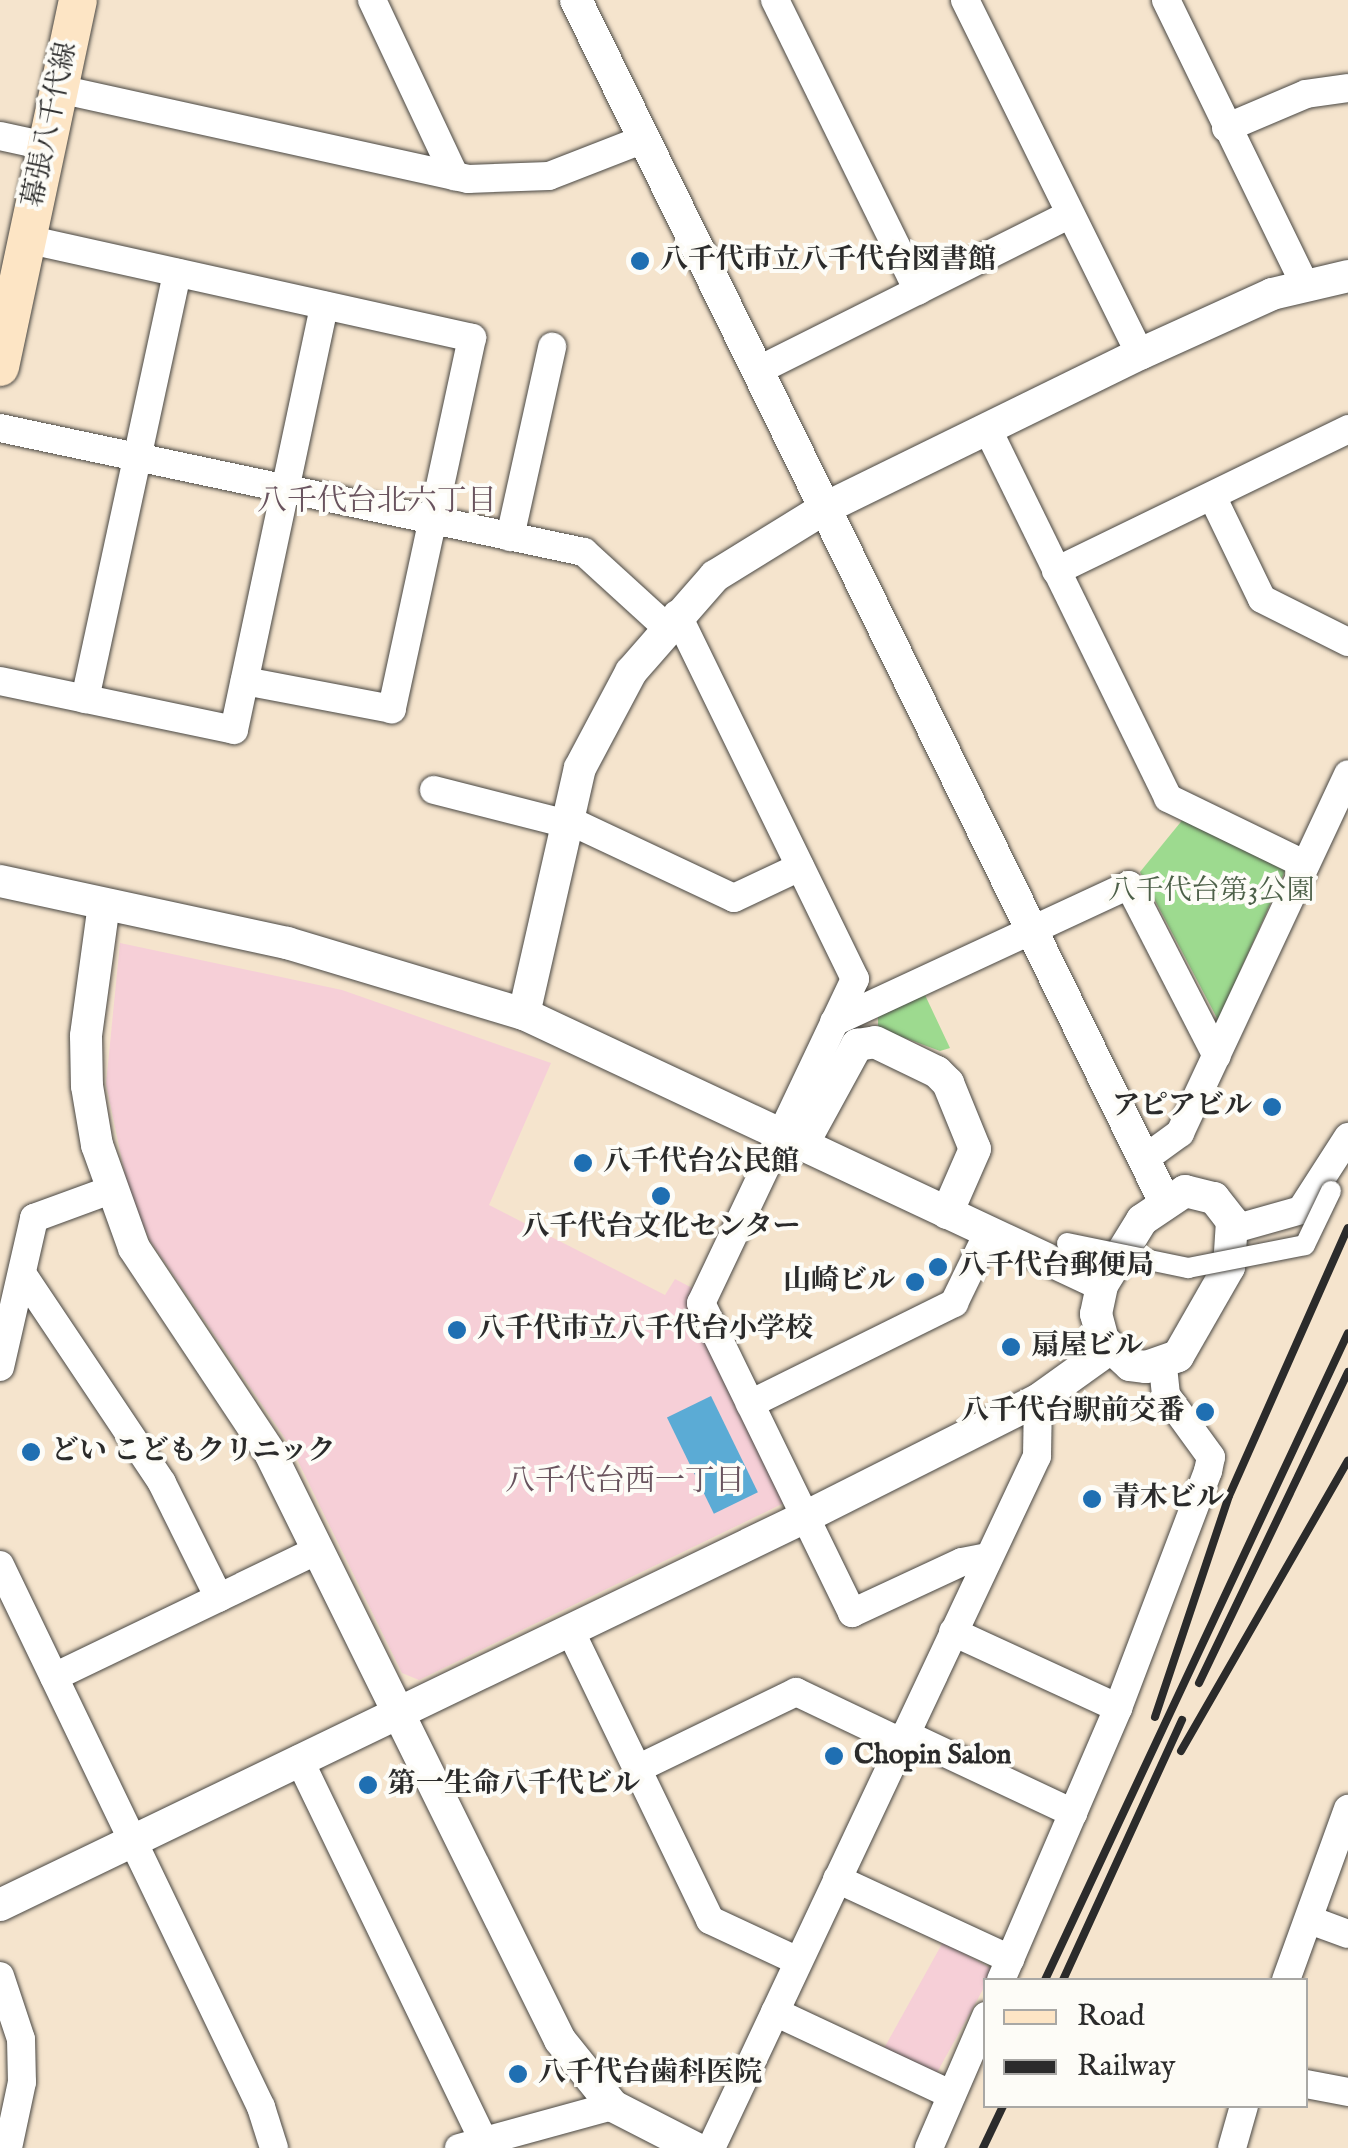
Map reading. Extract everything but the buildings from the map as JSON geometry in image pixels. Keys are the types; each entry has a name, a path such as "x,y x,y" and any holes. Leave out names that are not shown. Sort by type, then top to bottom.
{"main road":[{"name":"幕張八千代線","path":"0,367 78,0"}],"street":[{"path":"372,0 455,176"},
{"path":"576,0 1164,1200"},
{"path":"775,0 918,291"},
{"path":"965,0 1140,354"},
{"path":"1166,0 1304,283"},
{"path":"59,88 455,176 508,182 549,176 644,139"},
{"path":"1226,128 1306,94 1348,88"},
{"path":"0,136 46,146"},
{"path":"757,371 1070,214"},
{"path":"26,239 472,338 392,709 244,681"},
{"path":"85,699 177,273"},
{"path":"524,1014 580,768 606,710 671,620 758,545 825,508 1140,354 1304,283 1348,276"},
{"path":"0,681 234,730 324,306"},
{"path":"510,537 552,347"},
{"path":"0,428 584,552 671,620 855,979 834,1022 793,1137"},
{"path":"987,428 1168,798 1304,864"},
{"path":"1056,571 1348,429"},
{"path":"1212,496 1262,600 1348,642"},
{"path":"1143,1160 1180,1133 1348,774"},
{"path":"434,790 568,822 734,898 800,866"},
{"path":"0,881 385,968 524,1014 1102,1285"},
{"path":"834,1022 1129,885 1217,1056"},
{"path":"104,904 87,1069 110,1190 134,1248 270,1453 560,2040 613,2106 694,2148"},
{"path":"947,1213 975,1149 948,1084 936,1072 875,1042 857,1044 793,1137 702,1303 852,1613 962,1562 988,1558"},
{"path":"1234,1229 1302,1210 1348,1137"},
{"path":"0,1368 34,1218 110,1190"},
{"path":"1067,1243 1188,1268 1305,1245 1331,1191"},
{"path":"1200,1192 1225,1208 1234,1229 1229,1267 1200,1327 1178,1356 1163,1364 1130,1364 1109,1350 1096,1314 1102,1285 1142,1220 1164,1200 1200,1192"},
{"path":"750,1404 954,1302 988,1233"},
{"path":"23,1276 162,1483 219,1598"},
{"path":"0,1905 805,1517 1038,1400 1109,1350"},
{"path":"837,1879 1005,1970 1118,1708 1211,1457 1179,1421 1163,1364"},
{"path":"711,2148 1037,1456 1038,1400"},
{"path":"54,1677 318,1550"},
{"path":"0,1565 261,2107 274,2148"},
{"path":"571,1632 710,1920 798,1961"},
{"path":"953,1632 1118,1708"},
{"path":"637,1769 796,1692 1074,1813"},
{"path":"300,1759 475,2146 613,2106"},
{"path":"1287,1978 1348,1810"},
{"path":"1310,1920 1348,1934"},
{"path":"0,1976 21,2038 22,2082 8,2148"},
{"path":"775,2012 952,2095"},
{"path":"929,2148 983,2023"},
{"path":"1308,2084 1348,2092"},
{"path":"1232,2148 1243,2108"}],"shaded area":[{"name":"八千代市立八千代台小学校","path":"120,943 342,990 551,1063 489,1205 665,1295 675,1279 696,1290 784,1503 419,1680 402,1673 291,1447 149,1239 127,1184 106,1084"},
{"path":"943,1942 994,1970 989,1978 983,1978 983,1989 933,2079 882,2051"}],"green space":[{"name":"八千代台第3公園","path":"1184,818 1286,869 1218,1020 1140,872"},
{"path":"925,995 950,1048 940,1051 878,1028 878,1013"}],"water":[{"path":"711,1396 758,1492 714,1514 667,1417"}],"railway":[{"path":"1155,1717 1229,1496 1348,1228"},
{"path":"1046,1978 1348,1333"},
{"path":"1199,1683 1348,1372"},
{"path":"1181,1751 1348,1461"},
{"path":"1064,1978 1182,1720"},
{"path":"983,2148 1002,2108"}],"place":[{"name":"八千代市立八千代台図書館","path":"640,261"},
{"name":"アピアビル","path":"1272,1107"},
{"name":"八千代台公民館","path":"583,1163"},
{"name":"八千代台文化センター","path":"661,1196"},
{"name":"八千代台郵便局","path":"938,1267"},
{"name":"山崎ビル","path":"915,1282"},
{"name":"八千代市立八千代台小学校","path":"457,1330"},
{"name":"扇屋ビル","path":"1011,1347"},
{"name":"八千代台駅前交番","path":"1205,1412"},
{"name":"どい こどもクリニック","path":"31,1452"},
{"name":"青木ビル","path":"1092,1499"},
{"name":"Chopin Salon","path":"834,1756"},
{"name":"第一生命八千代ビル","path":"368,1785"},
{"name":"八千代台歯科医院","path":"518,2074"}],"district":[{"name":"八千代台北六丁目","path":"377,502"},
{"name":"八千代台西一丁目","path":"625,1482"}]}
